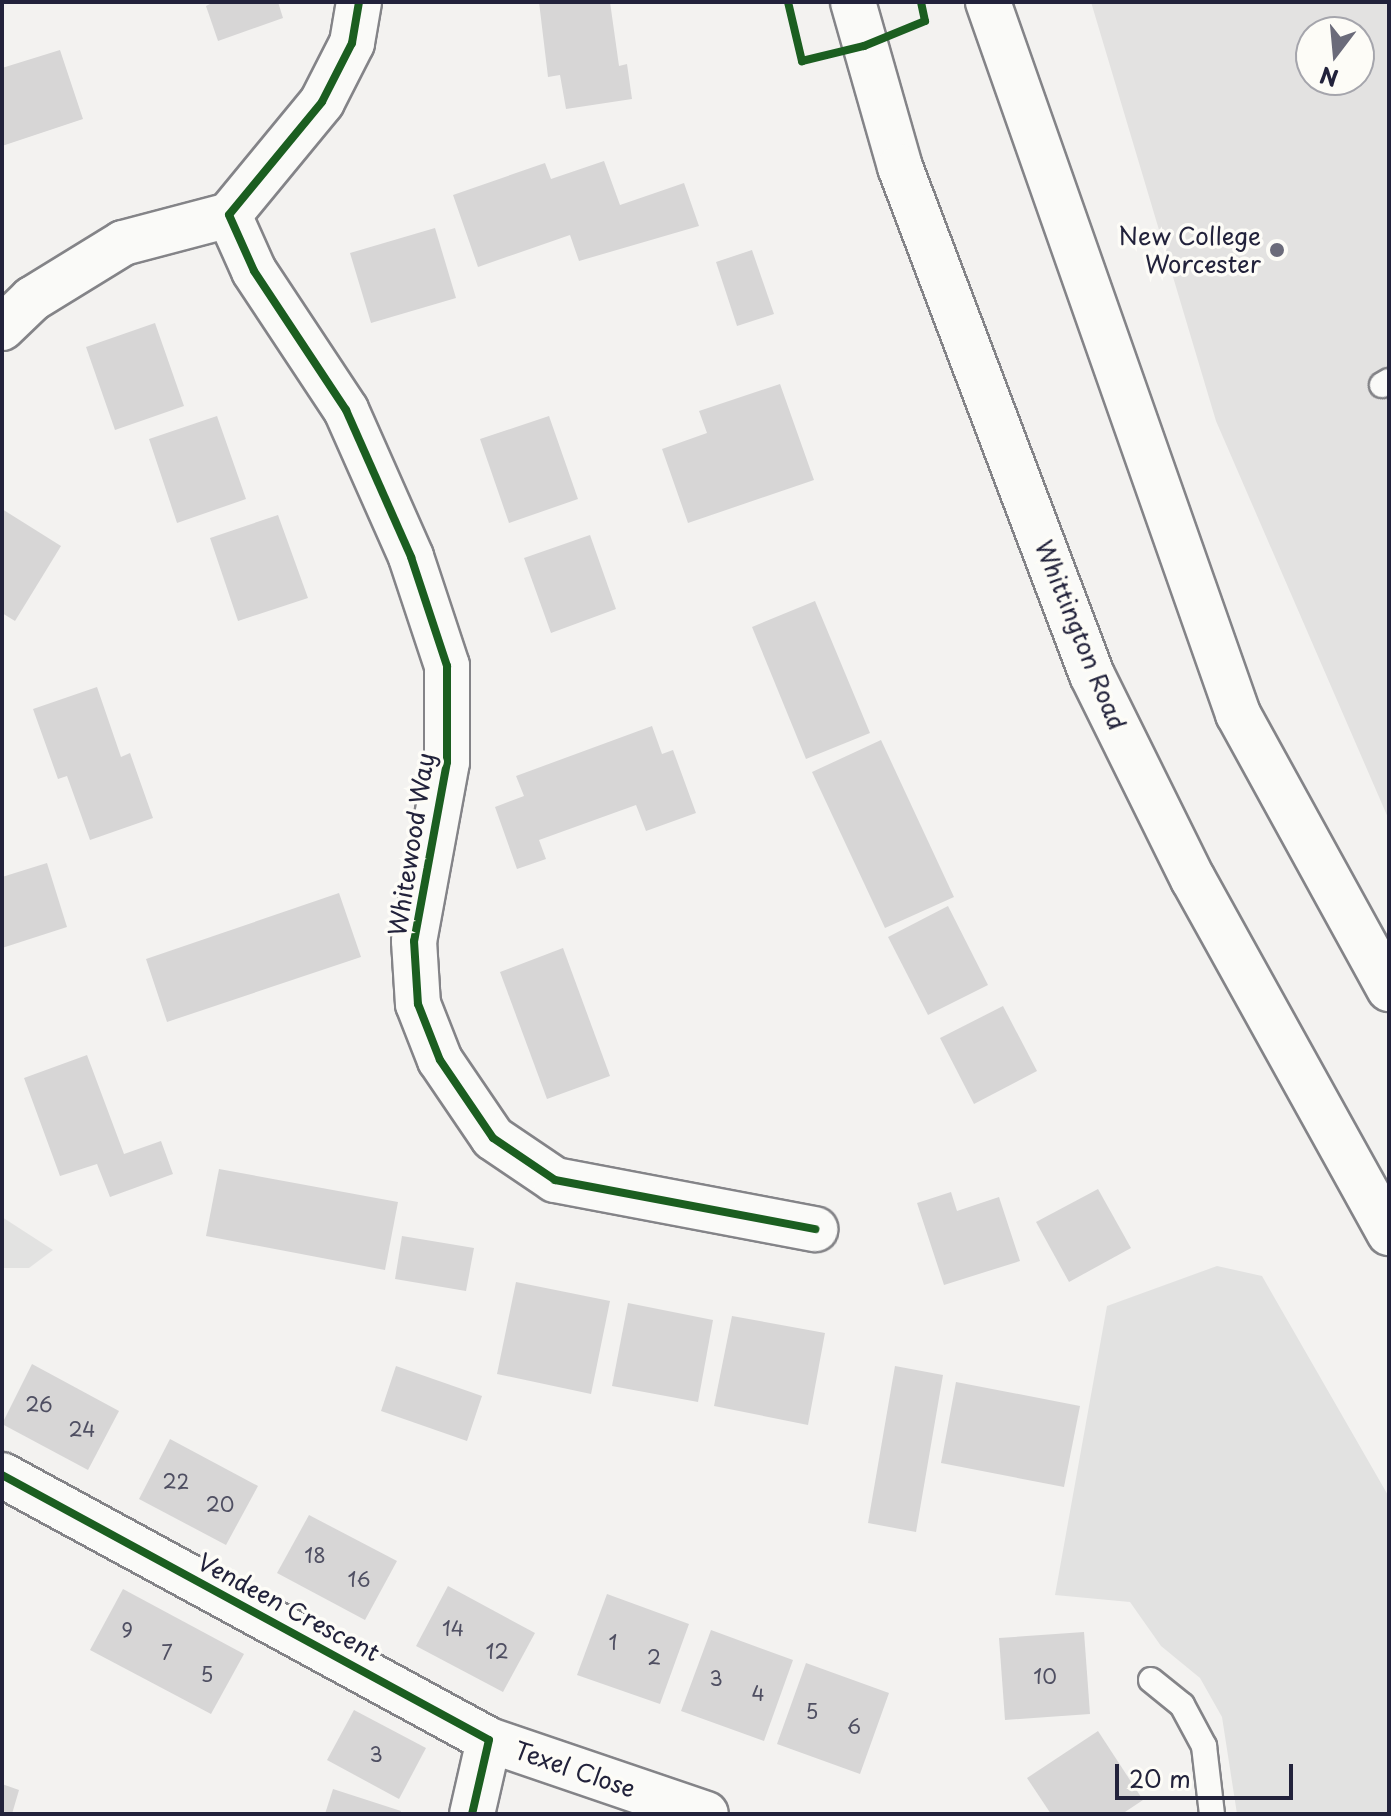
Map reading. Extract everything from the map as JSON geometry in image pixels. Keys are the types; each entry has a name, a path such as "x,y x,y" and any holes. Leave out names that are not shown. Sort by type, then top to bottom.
{"street":[{"path":"2,328 32,299 123,243 229,215 322,102 352,43 359,2"},
{"name":"Whittington Road","path":"853,2 900,167 1092,675 1193,879 1389,1233"},
{"path":"988,2 1238,714 1389,989"},
{"name":"Whitewood Way","path":"229,215 254,271 346,410 411,557 447,666 447,762 414,941 418,1004 440,1060 493,1138 555,1180 815,1229"},
{"name":"Vendeen Crescent","path":"2,1475 489,1740"},
{"path":"472,1814 489,1740"},
{"name":"Texel Close","path":"489,1740 706,1814"}],"lane":[{"path":"1151,1680 1182,1705 1204,1746 1212,1814"}],"shaded area":[{"name":"New College Worcester","path":"1091,2 1389,2 1389,820 1216,421"},
{"path":"2,1217 53,1250 29,1268 2,1268"},
{"path":"1217,1266 1262,1276 1389,1497 1387,1814 1237,1814 1222,1717 1200,1678 1161,1646 1130,1602 1055,1595 1107,1306"}],"building":[{"path":"214,2 278,2 283,18 218,41 206,6"},
{"path":"539,2 610,2 619,66 627,64 632,99 566,109 560,75 548,77"},
{"path":"60,50 83,119 2,146 2,68"},
{"path":"604,161 620,205 684,183 699,226 579,261 570,235 478,267 453,195 545,163 551,179"},
{"path":"435,228 456,298 371,323 350,253"},
{"path":"752,250 774,314 737,326 716,262"},
{"path":"155,323 184,406 115,430 86,347"},
{"path":"780,384 814,480 688,523 662,449 707,433 699,411"},
{"path":"217,416 246,499 177,523 149,439"},
{"path":"549,416 578,499 509,523 480,439"},
{"path":"2,509 61,546 15,621 2,613"},
{"path":"278,515 308,598 238,621 210,538"},
{"path":"590,535 616,609 551,633 524,558"},
{"path":"815,601 870,733 806,759 752,627"},
{"path":"97,687 121,757 130,753 153,818 90,840 67,776 58,779 33,709"},
{"path":"652,726 662,754 673,750 696,813 646,831 636,805 539,840 546,859 517,869 495,807 524,796 516,776"},
{"path":"881,740 954,897 885,928 812,772"},
{"path":"47,863 67,927 2,948 2,877"},
{"path":"339,893 361,957 167,1022 146,959"},
{"path":"948,906 988,985 928,1015 888,937"},
{"path":"563,948 610,1076 547,1099 500,972"},
{"path":"1003,1006 1037,1071 974,1104 940,1038"},
{"path":"87,1055 124,1154 161,1141 173,1174 110,1197 97,1164 60,1176 24,1078"},
{"path":"219,1169 398,1202 385,1270 206,1236"},
{"path":"1098,1189 1131,1248 1069,1282 1036,1222"},
{"path":"951,1192 957,1211 999,1197 1020,1261 944,1285 917,1203"},
{"path":"402,1236 474,1248 466,1291 395,1279"},
{"path":"516,1282 610,1301 591,1394 497,1374"},
{"path":"628,1303 713,1320 698,1402 612,1386"},
{"path":"732,1316 825,1333 808,1425 714,1406"},
{"path":"32,1364 119,1411 88,1470 2,1424"},
{"path":"396,1366 482,1396 467,1441 381,1411"},
{"path":"895,1366 943,1375 916,1532 868,1523"},
{"path":"956,1382 1080,1406 1064,1487 941,1463"},
{"path":"170,1439 258,1486 226,1545 139,1499"},
{"path":"309,1515 397,1561 365,1620 277,1573"},
{"path":"448,1586 535,1633 503,1692 416,1646"},
{"path":"123,1589 244,1654 211,1714 90,1650"},
{"path":"607,1594 689,1624 660,1704 577,1675"},
{"path":"711,1630 793,1660 764,1741 681,1711"},
{"path":"1084,1632 1090,1714 1005,1720 999,1638"},
{"path":"806,1663 889,1693 860,1774 777,1744"},
{"path":"354,1710 426,1748 399,1799 327,1760"},
{"path":"1098,1731 1143,1800 1122,1814 1051,1814 1027,1778"},
{"path":"2,1784 19,1790 12,1814 2,1814"},
{"path":"333,1789 401,1811 400,1814 325,1814"}],"cycle path":[{"path":"359,2 352,43 322,102 229,215 254,271 346,410 411,557 447,666 447,762 414,941 418,1004 440,1060 493,1138 555,1180 815,1229"},
{"path":"788,2 802,61 864,46 925,21 921,2"},
{"path":"2,1475 489,1740 472,1814"}],"place":[{"name":"New College Worcester","path":"1277,250"}]}
